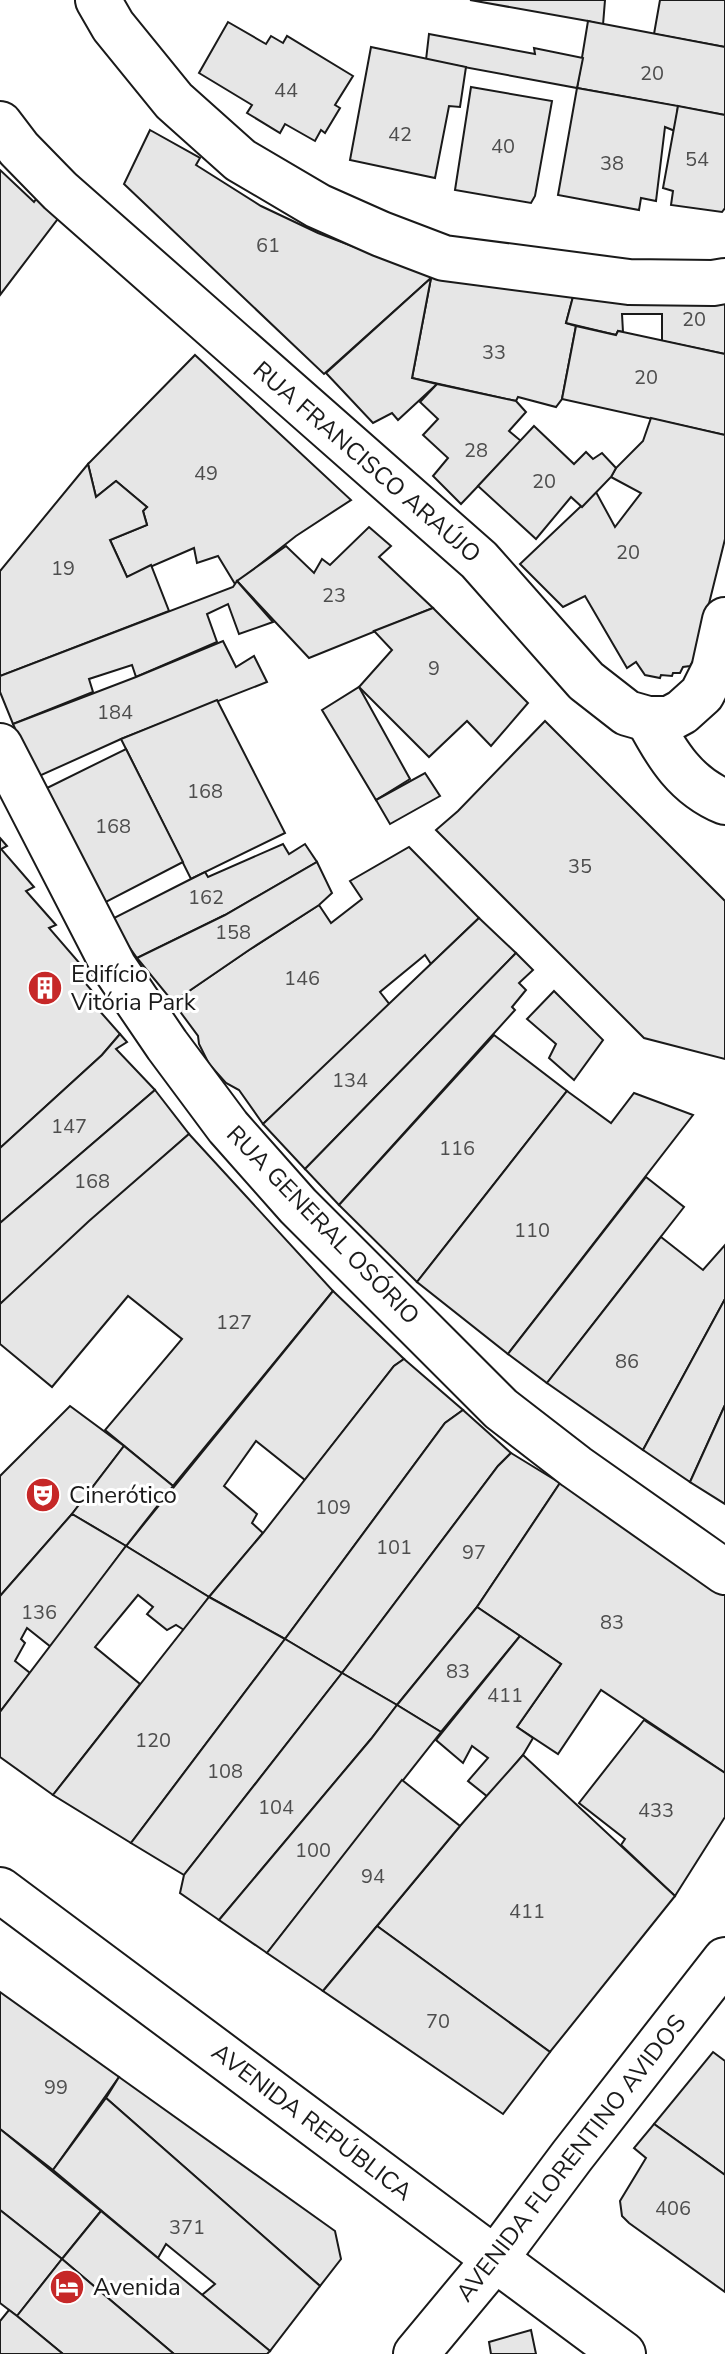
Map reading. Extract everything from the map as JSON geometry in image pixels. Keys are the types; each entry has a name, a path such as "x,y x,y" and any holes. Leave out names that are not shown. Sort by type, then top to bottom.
{"street":[{"path":"98,0 113,26 174,101 240,160 331,211 381,234 444,258 629,282 725,281"},
{"name":"RUA FRANCISCO ARAÚJO","path":"0,124 19,149 60,191 479,560 586,681 627,713 648,719"},
{"path":"725,620 714,670 702,694 669,719 648,719 666,754 686,777 725,802"},
{"name":"RUA GENERAL OSÓRIO","path":"0,746 114,967 228,1127 298,1206 501,1409 576,1467 725,1572"},
{"name":"AVENIDA REPÚBLICA","path":"0,1890 623,2354"},
{"name":"AVENIDA FLORENTINO AVIDOS","path":"416,2354 495,2259 725,1960"}],"building":[{"path":"470,0 605,0 603,25 588,21"},
{"path":"660,0 725,0 725,47 654,34"},
{"path":"588,21 725,47 725,115 577,88"},
{"path":"228,22 266,44 271,36 283,43 287,36 353,76 335,105 340,108 325,133 321,130 315,141 285,124 280,133 247,113 252,105 199,73"},
{"path":"429,34 535,54 534,48 583,58 577,88 426,60"},
{"path":"371,47 466,67 460,107 449,106 435,178 350,160"},
{"path":"471,87 552,101 535,196 531,203 455,190"},
{"path":"577,88 678,106 675,131 665,127 656,201 641,198 639,210 558,195"},
{"path":"678,106 725,115 725,208 722,212 671,205 673,191 663,188"},
{"path":"150,130 200,158 196,165 261,206 318,233 378,256 435,271 431,278 324,374 124,184"},
{"path":"0,170 34,202 39,195 60,216 0,295"},
{"path":"435,271 574,293 566,323 576,326 562,399 556,407 412,378 431,278"},
{"path":"431,278 412,378 437,384 398,420 392,413 373,423 326,373"},
{"path":"725,290 725,354 662,341 662,314 622,314 623,332 618,331 616,335 566,323 574,293"},
{"path":"576,326 616,335 618,331 725,354 725,435 562,399"},
{"path":"195,355 351,500 296,536 235,584 218,556 197,563 194,548 127,577 110,540 147,525 143,511 147,507 116,481 96,497 88,464"},
{"path":"437,384 516,401 526,412 509,431 521,441 461,504 433,476 448,458 423,435 438,419 420,402"},
{"path":"651,418 725,435 725,539 696,656 690,666 683,667 680,673 661,675 660,678 645,675 636,662 627,668 585,596 563,607 520,564 596,492 615,527 641,493 611,477 643,441"},
{"path":"534,426 574,464 586,452 593,459 602,453 616,468 582,507 571,497 536,539 478,486"},
{"path":"88,464 96,497 116,481 147,507 143,511 147,525 110,540 127,577 151,565 169,611 0,676 0,571"},
{"path":"369,527 391,546 379,557 433,608 309,658 237,581 286,546 314,573 322,559 330,565"},
{"path":"237,581 273,622 239,634 228,604 207,614 217,642 136,677 132,665 89,679 93,692 13,724 0,692 0,676 233,587"},
{"path":"433,608 528,703 491,746 467,721 429,757 359,687 392,650 374,631"},
{"path":"223,641 236,667 254,656 267,682 121,739 37,777 13,724"},
{"path":"359,687 410,779 376,800 322,710"},
{"path":"217,700 285,833 191,879 121,739"},
{"path":"545,721 725,901 725,1059 644,1038 436,830"},
{"path":"126,749 183,862 102,904 41,791"},
{"path":"425,773 440,796 390,824 376,800"},
{"name":"Edifício Vitória Park","path":"0,838 7,846 1,849 34,887 26,891 56,925 49,928 82,966 75,971 104,1005 97,1008 120,1034 102,1055 0,1148"},
{"path":"283,844 289,854 305,844 317,862 225,915 137,958 110,920 205,872 208,877"},
{"path":"409,847 479,918 431,964 425,955 380,992 390,1005 263,1124 239,1090 226,1083 209,1064 198,1036 173,1002 319,905 331,923 362,899 350,881"},
{"path":"317,862 332,893 319,905 173,1002 137,958 225,915"},
{"path":"479,918 516,953 305,1169 263,1124"},
{"path":"516,953 533,970 519,983 526,990 512,1007 515,1010 339,1205 305,1169"},
{"path":"554,991 603,1040 574,1080 549,1058 556,1044 527,1019"},
{"path":"120,1034 127,1042 116,1049 155,1090 0,1223 0,1148 102,1055"},
{"path":"494,1035 567,1091 417,1282 339,1205"},
{"path":"155,1090 189,1134 0,1304 0,1223"},
{"path":"567,1091 611,1123 634,1093 693,1115 508,1354 417,1282"},
{"path":"189,1134 333,1291 173,1486 105,1430 182,1339 128,1296 52,1387 0,1344 0,1304"},
{"path":"646,1177 684,1207 547,1383 508,1354"},
{"path":"661,1237 703,1270 725,1245 725,1299 643,1450 547,1383"},
{"path":"333,1291 404,1359 394,1366 305,1480 256,1441 224,1486 257,1514 252,1523 263,1533 209,1597 126,1546"},
{"path":"725,1299 725,1405 690,1482 643,1450"},
{"path":"404,1359 463,1410 445,1423 285,1639 209,1597 394,1366"},
{"path":"725,1405 725,1504 690,1482"},
{"name":"Cinerótico","path":"70,1406 124,1446 72,1514 0,1596 0,1476"},
{"path":"463,1410 511,1453 342,1673 285,1639 445,1423"},
{"path":"124,1446 173,1486 126,1546 72,1514"},
{"path":"511,1453 560,1483 477,1607 397,1705 342,1673 498,1466"},
{"path":"560,1483 725,1595 725,1773 601,1690 558,1754 517,1727 561,1664 477,1607"},
{"path":"72,1514 126,1546 51,1647 27,1628 21,1639 25,1643 15,1661 30,1673 0,1712 0,1596"},
{"path":"126,1546 209,1597 184,1630 176,1625 167,1630 147,1614 153,1607 138,1595 95,1647 140,1684 53,1795 0,1757 0,1712"},
{"path":"209,1597 285,1639 131,1843 53,1795"},
{"path":"477,1607 520,1636 441,1732 397,1705"},
{"path":"520,1636 561,1664 517,1727 533,1738 488,1797 468,1781 488,1758 472,1746 463,1763 436,1740"},
{"path":"285,1639 342,1673 184,1875 131,1843"},
{"path":"342,1673 397,1705 219,1920 180,1893 184,1875"},
{"path":"397,1705 441,1732 267,1953 219,1920"},
{"path":"644,1720 725,1773 725,1817 675,1896 621,1845 625,1839 579,1803"},
{"path":"523,1755 675,1896 550,2052 377,1926"},
{"path":"402,1780 460,1826 323,1991 267,1953"},
{"path":"377,1926 550,2052 503,2114 323,1991"},
{"path":"0,1992 119,2077 53,2170 0,2129"},
{"path":"713,2052 725,2061 725,2175 654,2124"},
{"path":"119,2077 335,2231 341,2259 320,2286 106,2098"},
{"path":"106,2098 320,2286 270,2351 202,2295 215,2284 166,2244 158,2258 53,2170"},
{"path":"654,2124 725,2175 725,2292 622,2216 620,2201 646,2158 634,2148"},
{"path":"0,2129 101,2211 62,2259 0,2210"},
{"path":"0,2210 62,2259 17,2316 0,2303"},
{"path":"101,2211 270,2351 267,2354 174,2354 62,2259"},
{"name":"Avenida","path":"62,2259 174,2354 63,2354 17,2316"},
{"path":"9,2310 63,2354 0,2354 0,2321"},
{"path":"531,2330 536,2354 491,2354 489,2342"}],"place":[{"name":"Edifício Vitória Park","path":"45,988"},
{"name":"Cinerótico","path":"43,1495"},
{"name":"Avenida","path":"67,2287"}]}
